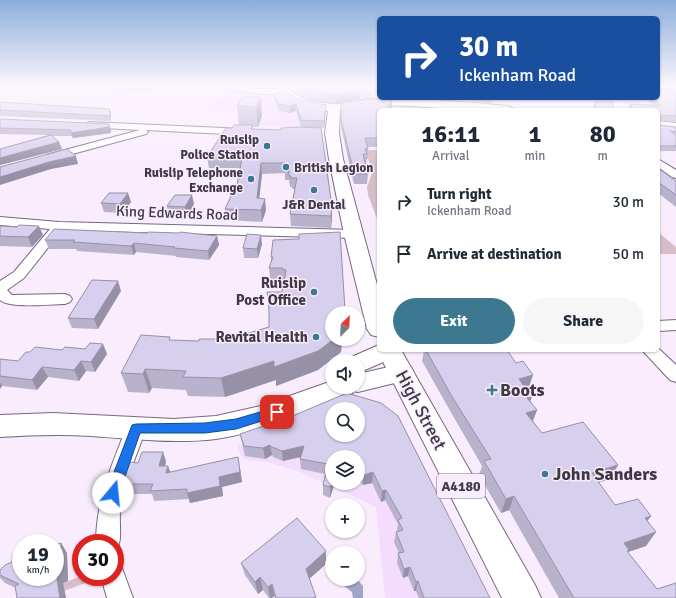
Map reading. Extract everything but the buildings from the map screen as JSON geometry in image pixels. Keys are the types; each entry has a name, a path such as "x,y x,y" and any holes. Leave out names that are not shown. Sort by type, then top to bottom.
{"main road":[{"path":"332,114 326,133 377,324"},
{"path":"660,125 676,127"},
{"path":"365,360 378,354 393,356"},
{"path":"365,378 393,356"},
{"name":"High Street","path":"393,356 522,598"},
{"path":"303,400 325,386"},
{"path":"0,426 70,424 136,428 205,428 236,424 265,416 303,400 325,393"}],"street":[{"path":"79,124 255,132"},
{"path":"37,160 158,128"},
{"path":"660,163 676,175"},
{"name":"King Edwards Road","path":"0,221 59,226 353,234"},
{"path":"0,288 19,275 59,226"},
{"path":"0,292 8,299 16,300 65,299"},
{"path":"660,326 676,325"},
{"path":"652,352 676,375"},
{"path":"108,534 111,502 115,484 136,428"},
{"path":"116,586 120,598"}],"shaded area":[{"path":"303,114 323,126 288,130 289,127 259,126 265,115 262,115"},
{"path":"366,150 377,150 377,219 368,195 367,187 372,173"},
{"path":"660,234 676,247 676,254 660,254"},
{"path":"365,418 482,598 385,598 376,507 365,502 365,498 356,498 339,490 365,490 365,450 325,450 325,483 298,471 267,462 242,459 237,445 325,436 325,442 365,442"},
{"path":"72,580 72,586 77,586 61,592 61,586 64,586 64,583"}],"water":[{"path":"344,586 363,586 363,598 353,598 352,592"}],"place":[{"name":"Ruislip Police Station","path":"267,146"},
{"name":"British Legion","path":"286,167"},
{"name":"Ruislip Telephone Exchange","path":"251,179"},
{"name":"J&R Dental","path":"314,190"},
{"name":"Ruislip Post Office","path":"314,292"},
{"name":"Revital Health","path":"316,337"},
{"name":"Boots","path":"492,390"},
{"name":"John Sanders","path":"545,474"}],"route":[{"path":"113,493 136,428 205,428 236,424 277,412"}]}
